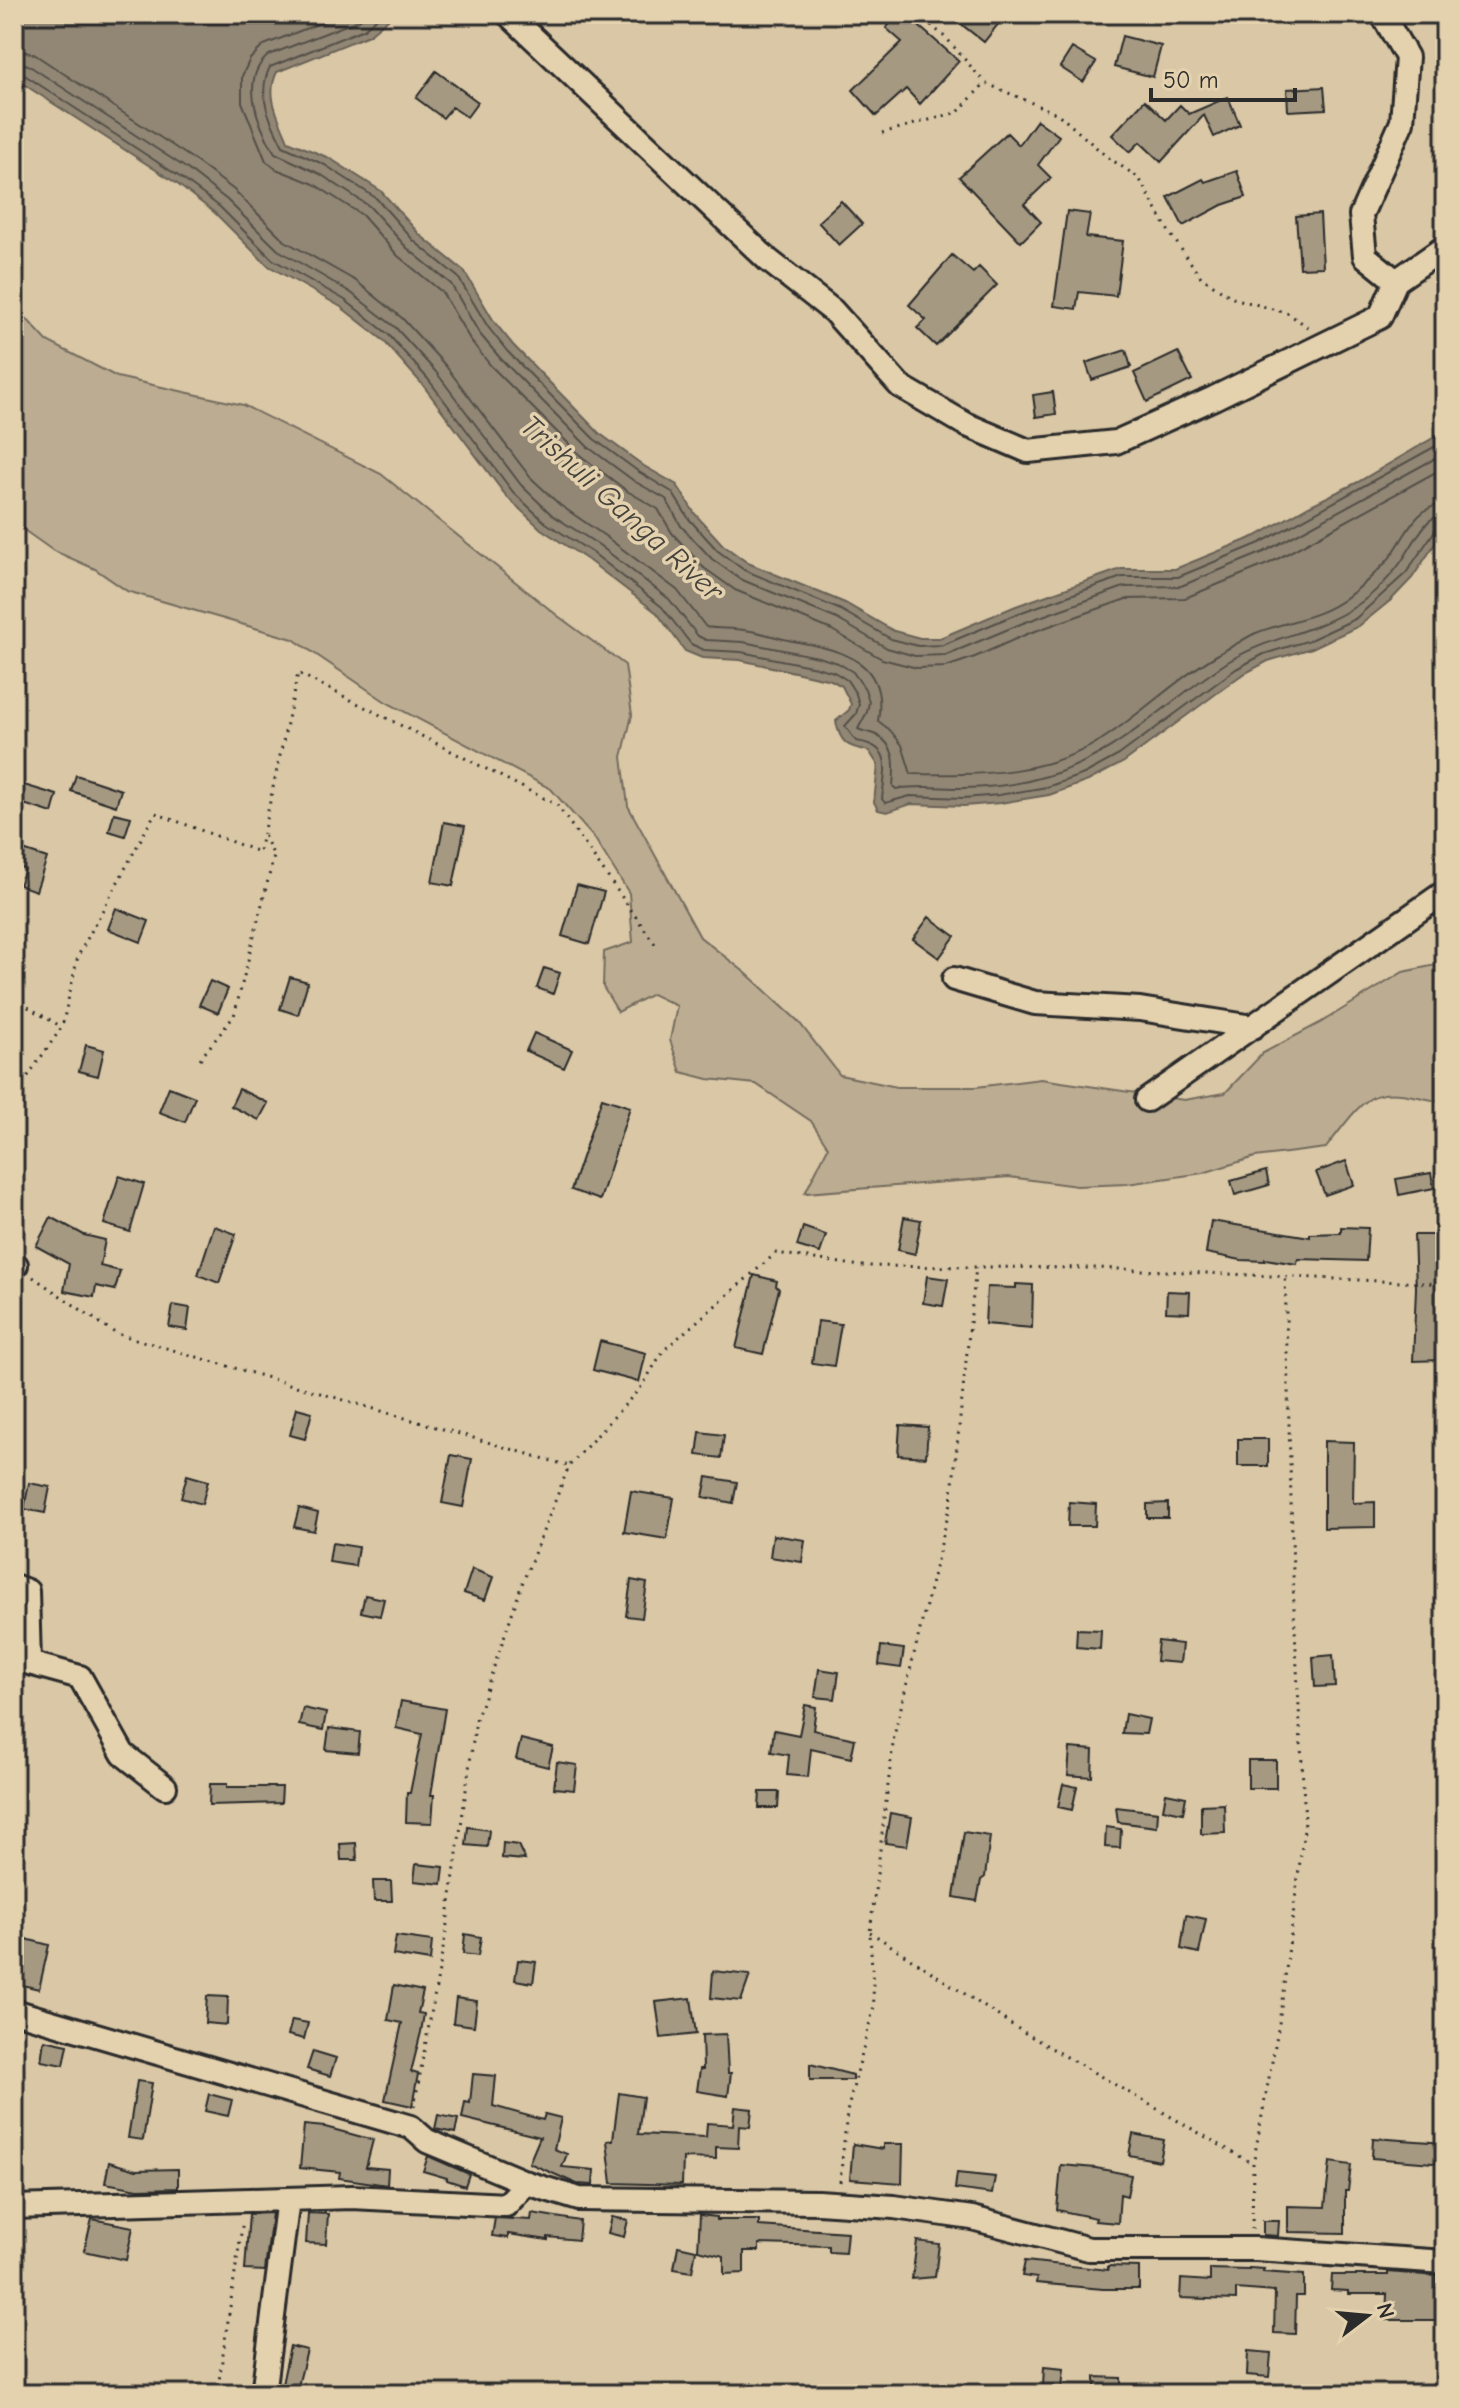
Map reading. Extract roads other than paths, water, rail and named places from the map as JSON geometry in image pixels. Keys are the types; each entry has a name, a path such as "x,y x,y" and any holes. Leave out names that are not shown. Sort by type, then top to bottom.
{"street":[{"path":"508,14 768,260 833,311 900,386 967,425 1028,451 1116,442 1380,317 1396,281 1445,247"},
{"path":"1382,14 1407,57 1402,122 1361,215 1365,256 1396,281"},
{"path":"1147,1100 1445,892"},
{"path":"954,979 1035,1003 1140,1009 1253,1027"},
{"path":"14,1586 27,1591 29,1663 80,1677 123,1754 165,1787"},
{"path":"14,2011 411,2127 427,2141 527,2183 579,2199 838,2203 894,2207 972,2218 1089,2249 1252,2249 1445,2262"},
{"path":"14,2207 399,2198 506,2205 527,2183"},
{"path":"263,2394 288,2199"}],"water":[{"name":"Trishuli Ganga River","path":"14,14 394,14 369,35 277,72 273,98 288,141 329,158 381,191 420,235 464,271 495,323 513,345 599,433 644,466 677,485 695,514 723,545 748,563 845,603 894,631 920,638 940,638 1016,606 1121,569 1175,569 1256,536 1445,431 1445,529 1412,578 1359,626 1312,648 1268,661 1240,676 1124,762 1088,781 1049,795 1000,803 964,806 911,804 887,812 878,810 874,802 878,765 869,751 846,743 838,729 836,721 849,710 851,704 842,686 831,680 740,660 702,658 685,651 657,613 588,560 541,529 507,497 422,384 383,340 341,307 267,265 215,213 176,183 14,78"}]}
